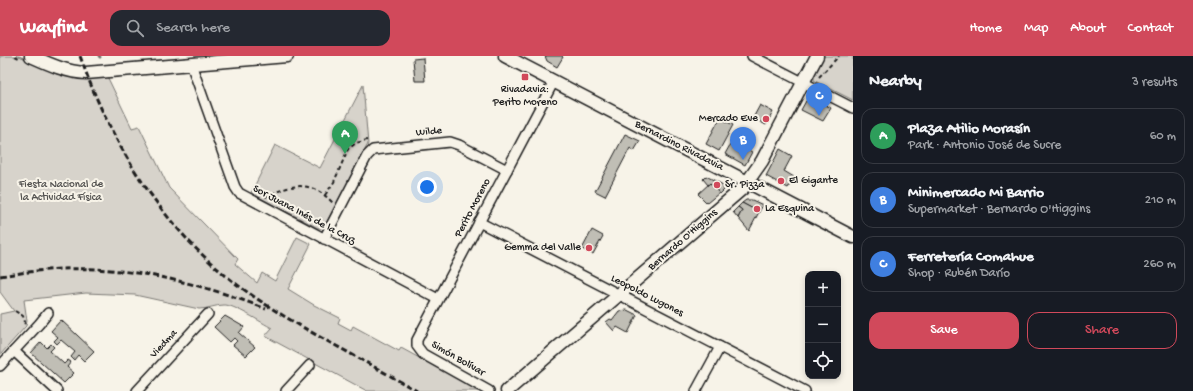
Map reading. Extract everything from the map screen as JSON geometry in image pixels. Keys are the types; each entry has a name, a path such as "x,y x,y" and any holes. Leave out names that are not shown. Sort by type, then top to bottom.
{"main road":[{"path":"31,56 63,70 78,73 191,64 232,58 287,56"},
{"name":"Bernardino Rivadavia","path":"505,56 524,60 554,81 853,237"},
{"name":"Bernardo O'Higgins","path":"507,391 733,198 748,182 762,161 817,56"}],"street":[{"path":"752,56 853,108"},
{"name":"Sor Juana Inés de la Cruz","path":"191,64 237,191 242,196 438,299"},
{"name":"Perito Moreno","path":"417,346 418,338 438,299 554,81"},
{"name":"Wilde","path":"368,149 450,142 459,144 506,170"},
{"path":"324,239 367,156 368,149"},
{"name":"Leopoldo Lugones","path":"479,222 805,391"},
{"path":"0,366 48,313"},
{"name":"Viedma","path":"137,391 208,314"},
{"name":"Simón Bolívar","path":"417,346 423,354 490,391"},
{"path":"696,391 720,347"},
{"path":"14,351 57,391"},
{"path":"286,391 310,364"}],"path":[{"path":"817,79 839,56"},
{"path":"324,195 334,182 348,150 356,142 367,140 368,149"},
{"path":"271,201 264,197 285,188 294,186 308,187 317,190 333,204 337,198"},
{"path":"14,311 20,313 24,318 25,324 22,328"}],"green space":[{"name":"Fiesta Nacional de la Actividad Física","path":"0,56 19,56 60,73 107,76 132,128 139,126 169,188 238,259 235,264 257,283 262,273 275,281 297,237 311,244 288,289 314,305 340,318 338,323 351,330 353,326 399,351 401,348 480,391 367,391 265,336 272,328 234,307 224,305 199,309 135,295 86,293 24,300 27,321 26,326 0,355 0,314 14,311 0,292"},
{"path":"823,56 853,56 853,100 814,80 814,74"},
{"path":"363,85 368,144 322,228 318,228 251,193 275,145 320,168"}],"building":[{"path":"545,56 563,57 557,67 547,61"},
{"path":"423,58 425,81 415,81 413,59"},
{"path":"813,98 831,108 823,121 801,110 806,101"},
{"path":"760,105 773,112 766,125 753,118"},
{"path":"720,118 733,125 719,151 706,144"},
{"path":"625,134 640,141 634,151 630,148 605,196 595,191"},
{"path":"730,145 742,151 744,148 752,152 745,165 725,154"},
{"path":"780,149 792,156 784,171 794,177 788,188 766,176"},
{"name":"Sr. Pizza","path":"706,176 723,185 724,190 720,194 710,183 708,185 703,179"},
{"path":"710,183 719,193 707,203 698,194"},
{"name":"La Esquina","path":"746,200 752,200 763,205 759,212 742,203"},
{"path":"742,203 759,212 749,231 738,218 742,210 738,207"},
{"path":"738,207 742,210 738,218 733,212"},
{"path":"592,230 603,236 593,254 582,249"},
{"path":"627,310 637,315 628,333 617,327 614,331 606,322 610,319 612,320 619,311"},
{"path":"225,316 244,327 239,333 255,347 246,356 233,345 237,341 234,338 230,342 214,327"},
{"path":"61,320 94,351 84,361 78,355 74,360 71,357 75,352 61,340 57,344 54,341 58,337 51,331"},
{"path":"41,342 47,348 51,344 54,347 50,351 64,364 68,360 71,362 67,367 74,373 64,383 31,353"}],"railway":[{"path":"80,56 92,88 107,120 141,181 184,236 209,261 235,283 280,314 417,391"},
{"path":"0,276 61,269 113,270 139,273 217,291 266,309"}],"place":[{"name":"Rivadavia: Perito Moreno","path":"525,77"},
{"name":"Ferretería Comahue","path":"819,116"},
{"name":"Mercado Eve","path":"766,119"},
{"name":"Plaza Atilio Morasín","path":"345,154"},
{"name":"Minimercado Mi Barrio","path":"743,160"},
{"name":"El Gigante","path":"781,181"},
{"name":"Sr. Pizza","path":"717,185"},
{"name":"La Esquina","path":"757,209"},
{"name":"Gemma del Valle","path":"589,248"}]}
